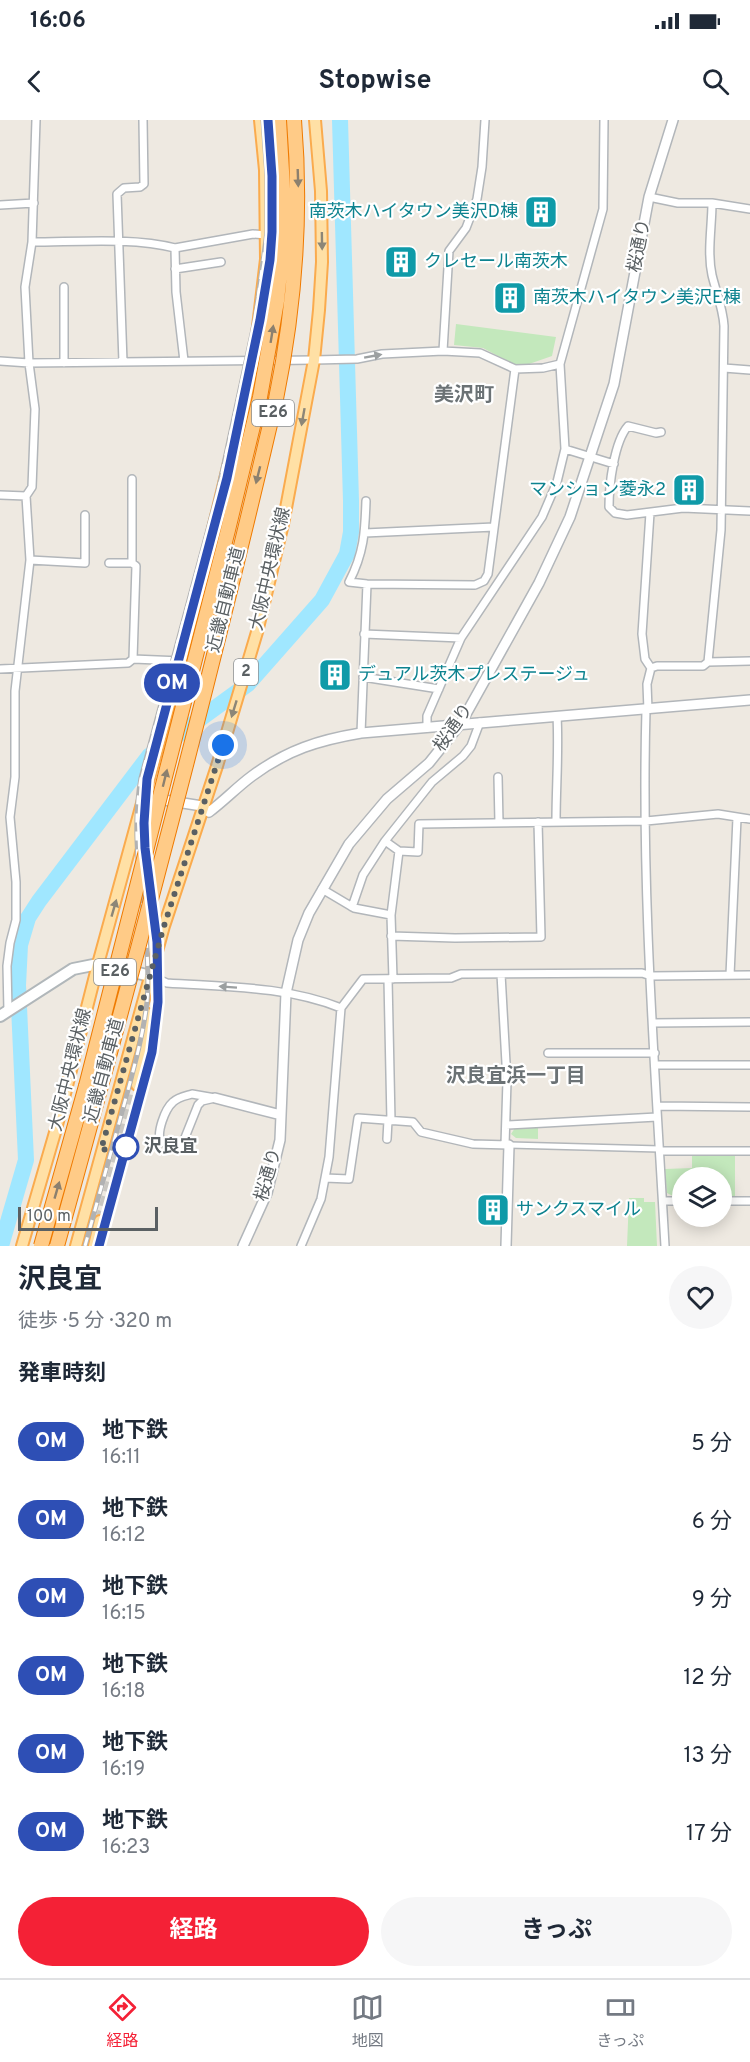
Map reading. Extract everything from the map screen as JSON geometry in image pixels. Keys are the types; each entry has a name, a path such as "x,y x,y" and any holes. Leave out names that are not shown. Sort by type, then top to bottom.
{"highway":[{"name":"近畿自動車道","path":"42,1246 89,1075 260,398 277,301 282,254 284,194 279,120"},
{"name":"近畿自動車道","path":"57,1246 202,701 276,399 291,314 297,253 299,205 294,120"}],"main road":[{"name":"大阪中央環状線","path":"22,1246 56,1129 98,964 181,661 254,360 263,295 267,235 265,170 260,120"},
{"name":"大阪中央環状線","path":"76,1246 164,926 217,766 257,632 283,524 314,360 322,262 321,191 315,120"},
{"path":"6,1012 73,969 98,964 151,976"},
{"name":"2","path":"137,1085 142,1059 147,988"},
{"path":"94,1246 100,1221"}],"street":[{"path":"6,1012 7,966 16,920 16,882 10,817 15,777 15,691 30,560 26,496 33,487 35,409 29,363 25,287 32,242 36,120"},
{"path":"123,362 117,194 124,188 141,187 144,184 143,120"},
{"path":"443,351 450,251 466,228 477,199 485,120"},
{"path":"427,728 427,716 461,638 542,517 557,482 565,449 560,364 603,209 604,120"},
{"name":"桜通り","path":"243,1246 267,1193 280,1140 286,993 297,940 322,889 349,844 387,799 429,763 460,723 539,583 570,517 614,384 649,197 673,120"},
{"path":"649,197 678,203 712,203 750,209"},
{"path":"0,205 34,203"},
{"path":"708,662 721,530 724,368 723,313 711,261 712,203"},
{"path":"32,242 118,242 175,248 253,234 267,235"},
{"path":"175,248 184,362"},
{"path":"175,269 221,262"},
{"path":"64,287 64,363"},
{"path":"0,361 64,363 314,360 357,359 382,354 443,351 480,352 514,369 543,368 560,364"},
{"path":"724,368 750,370"},
{"path":"366,501 365,533 358,565 349,582 475,585 484,581 488,574 514,369"},
{"path":"661,432 656,433 628,426 621,434 609,491 609,507 615,513 650,513 683,508 750,511"},
{"path":"565,449 614,464"},
{"path":"132,479 132,563 135,566 133,659"},
{"path":"0,495 26,496"},
{"path":"650,513 642,641 645,659 651,668 647,684 646,821 657,1117 665,1246"},
{"path":"30,560 85,563 86,515"},
{"path":"365,533 494,528"},
{"path":"109,563 132,563"},
{"path":"361,733 366,584"},
{"path":"364,634 461,638"},
{"path":"0,669 128,663 133,659 181,661"},
{"path":"651,668 703,666 708,662 750,661"},
{"path":"363,677 439,689"},
{"path":"145,796 202,806 209,812 278,759 309,744 361,733 750,700"},
{"path":"556,822 556,762 559,748 557,716"},
{"path":"352,907 363,875 385,841 432,782 464,756 471,746 480,722"},
{"path":"498,777 499,823"},
{"path":"385,841 399,851 418,852 419,824 646,821 718,814 750,819"},
{"path":"730,975 737,818"},
{"path":"391,936 541,937 538,822"},
{"path":"387,1139 391,915 399,851"},
{"path":"322,889 352,907 391,915"},
{"path":"301,1246 321,1199 325,1178 333,1120 342,1008 363,979 451,978 461,974 750,975"},
{"path":"501,974 507,1081 506,1246"},
{"path":"151,976 167,983 277,990 342,1008"},
{"path":"653,1023 750,1022"},
{"path":"548,1053 655,1053"},
{"path":"656,1065 750,1065"},
{"path":"215,1098 202,1101 198,1105 182,1145 177,1147 161,1142 159,1135 168,1107 175,1100 192,1094 215,1098 281,1115"},
{"path":"658,1106 750,1107"},
{"path":"506,1125 657,1117"},
{"path":"325,1178 349,1179 358,1118 413,1122 420,1132 473,1144 750,1151"},
{"path":"663,1201 672,1201"},
{"path":"732,1201 750,1201"}],"green space":[{"path":"456,324 556,337 552,356 529,364 513,364 483,348 454,345"},
{"path":"538,1127 538,1139 516,1138 511,1134 515,1128"},
{"path":"692,1155 735,1156 735,1196 732,1196 732,1167 692,1167"},
{"path":"665,1169 672,1169 672,1196 667,1193"},
{"path":"629,1198 644,1198 644,1202 655,1202 657,1246 627,1246"}],"waterway":[{"path":"1,1246 26,1160 18,985 20,945 28,918 149,756 248,684 322,600 347,554 351,532 351,501 340,120"}],"tunnel":[{"path":"100,1221 137,1085"}],"railway":[{"path":"85,1246 134,1067 147,1002 147,946 137,835 137,807 141,778 217,496 255,320 267,232 267,176 263,120"},
{"path":"99,1246 152,1052 158,1002 157,942 146,867"}],"metro line":[{"name":"OM","path":"99,1246 152,1052 158,1002 157,942 145,848 147,779 227,478 260,320 270,260 272,232 271,148 268,120"}],"place":[{"name":"南茨木ハイタウン美沢D棟","path":"541,212"},
{"name":"クレセール南茨木","path":"401,262"},
{"name":"南茨木ハイタウン美沢E棟","path":"510,298"},
{"name":"マンション菱永2","path":"689,490"},
{"name":"デュアル茨木プレステージュ","path":"335,675"},
{"name":"沢良宜","path":"126,1147"},
{"name":"サンクスマイル","path":"493,1210"}],"district":[{"name":"美沢町","path":"464,396"},
{"name":"沢良宜浜一丁目","path":"516,1077"}],"route":[{"path":"126,1147 101,1150 164,926 223,745"}]}
